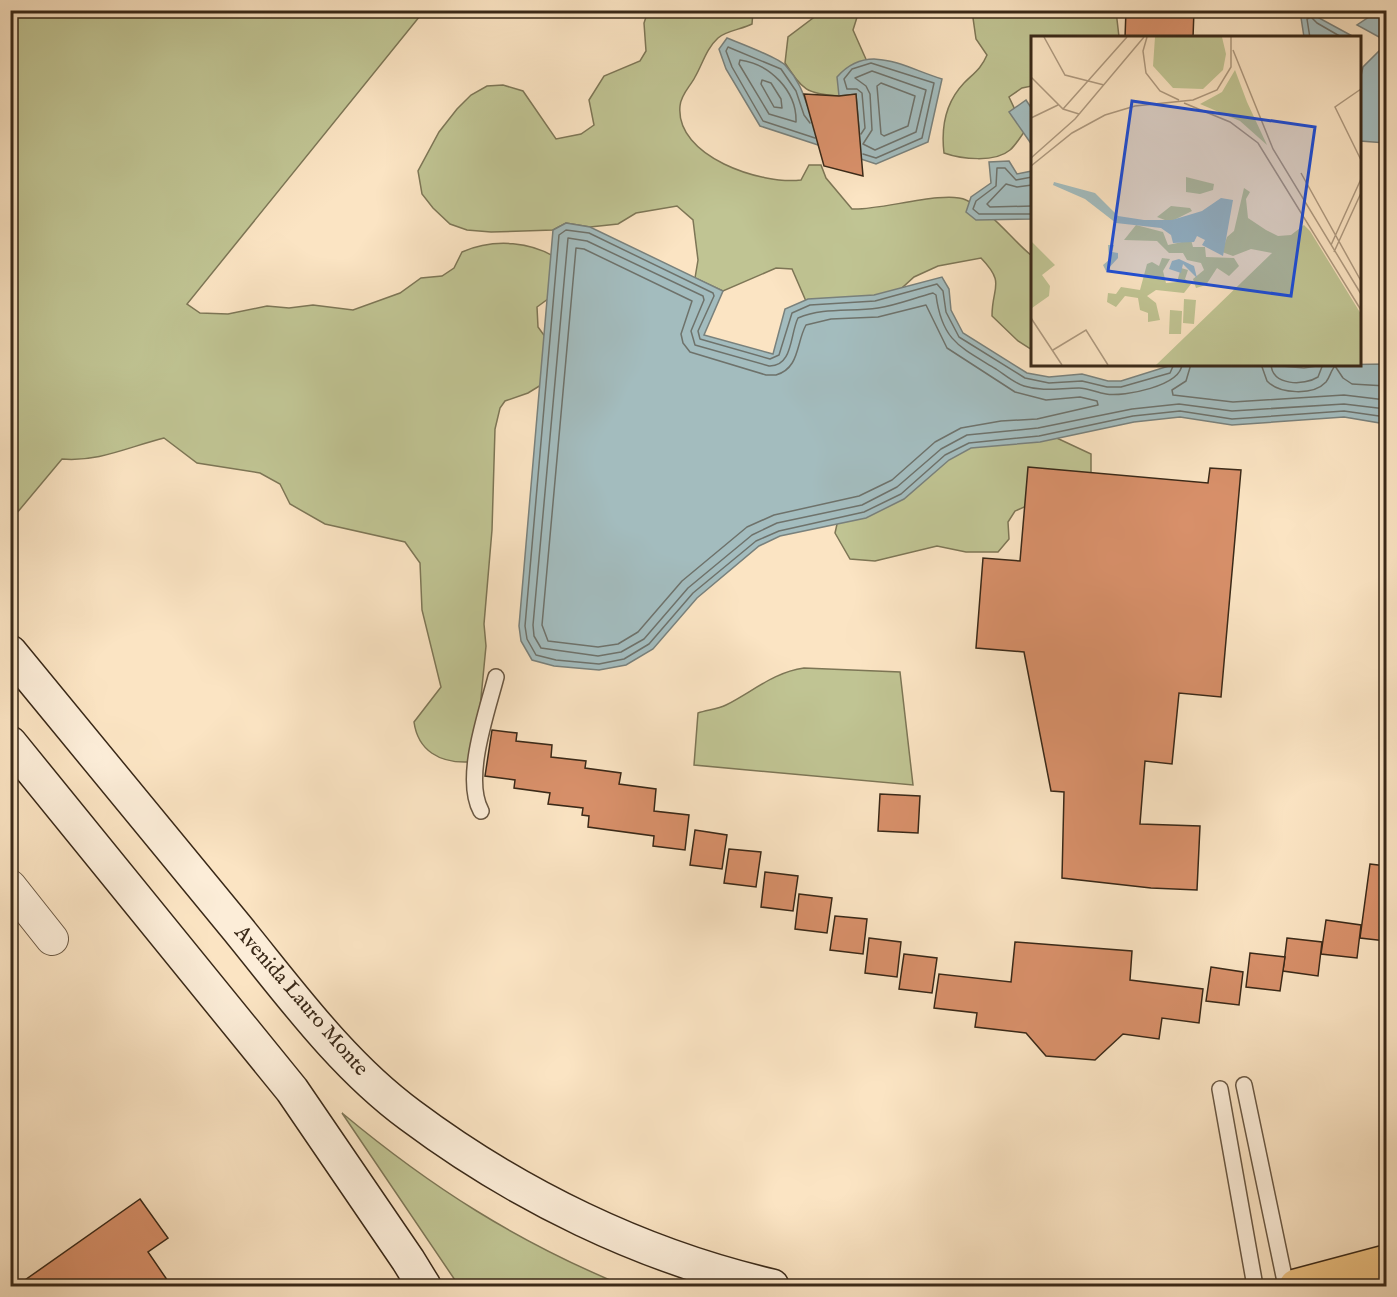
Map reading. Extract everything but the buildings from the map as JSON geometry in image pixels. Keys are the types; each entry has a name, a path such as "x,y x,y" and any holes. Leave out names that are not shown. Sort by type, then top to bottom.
{"highway":[{"path":"1296,1287 1386,1262"}],"street":[{"name":"Avenida Lauro Monte","path":"10,652 340,1051 409,1114 512,1182 580,1218 639,1245 718,1274 772,1287"},
{"path":"10,743 292,1090 424,1287"},
{"path":"10,886 52,939"}],"lane":[{"path":"482,811 475,796 479,743 496,677"},
{"path":"1244,1085 1286,1287"},
{"path":"1220,1089 1255,1287"}],"green space":[{"path":"11,11 424,11 187,304 200,313 228,314 267,306 289,308 313,305 353,310 400,293 421,278 442,276 454,268 462,252 474,248 500,243 513,244 538,249 561,261 556,293 537,307 538,327 551,345 546,382 528,393 505,401 500,408 495,429 492,530 484,624 486,646 477,739 468,762 448,760 432,753 425,748 416,732 414,722 441,687 422,610 420,563 405,542 325,524 290,504 280,484 260,473 197,463 164,438 101,456 62,459 11,520"},
{"path":"648,11 753,11 752,24 725,34 714,42 684,94 680,106 682,124 691,140 724,164 765,178 801,180 809,165 821,165 826,178 852,209 943,197 966,200 976,205 993,218 1031,255 1031,349 1018,341 992,316 995,280 989,267 981,258 938,266 914,277 881,307 812,315 792,269 776,268 723,291 695,278 698,260 693,220 677,206 636,213 618,224 590,227 566,223 553,230 491,232 467,230 450,224 433,208 422,194 418,171 439,132 471,95 487,86 503,85 523,91 556,139 581,134 594,125 589,100 604,76 640,61 646,51 644,23"},
{"path":"810,11 859,11 853,30 869,66 839,96 819,94 806,89 785,63 788,37 813,18"},
{"path":"972,11 1116,11 1119,36 1031,36 1031,86 1022,88 1009,97 1025,131 1012,148 1004,154 978,159 944,153 943,134 952,99 980,67 987,55 976,39"},
{"path":"1046,433 1091,454 1091,478 1015,511 1008,522 1009,539 998,552 966,552 937,546 875,561 850,559 835,533 840,511 983,435"},
{"path":"804,668 900,672 913,785 694,765 698,713 723,706 773,678"},
{"path":"342,1113 409,1165 476,1211 547,1251 624,1286 459,1286"}],"water":[{"path":"1300,11 1317,11 1319,18 1352,36 1304,36"},
{"path":"1378,11 1386,11 1386,28 1379,37 1357,25"},
{"path":"727,38 768,55 786,66 796,80 815,118 824,124 838,127 859,129 856,94 839,96 837,77 861,61 886,60 942,79 928,142 876,164 760,126 726,69 719,49"},
{"path":"1386,44 1386,143 1361,141 1363,67"},
{"path":"1026,100 1031,108 1031,144 1009,112"},
{"path":"1386,159 1386,198 1380,199 1380,163"},
{"path":"1009,161 1017,174 1031,171 1031,219 976,220 966,212 971,197 991,183 989,162"},
{"path":"566,223 590,227 723,291 704,335 773,354 785,309 808,299 874,295 942,277 949,289 951,310 963,333 1027,373 1049,377 1082,374 1108,381 1121,381 1169,366 1304,368 1386,364 1386,424 1344,417 1232,425 1180,417 1134,422 1040,442 971,448 949,460 904,499 866,518 780,536 759,546 697,598 653,649 626,665 599,670 554,666 532,660 521,641 519,626 553,230"}]}
